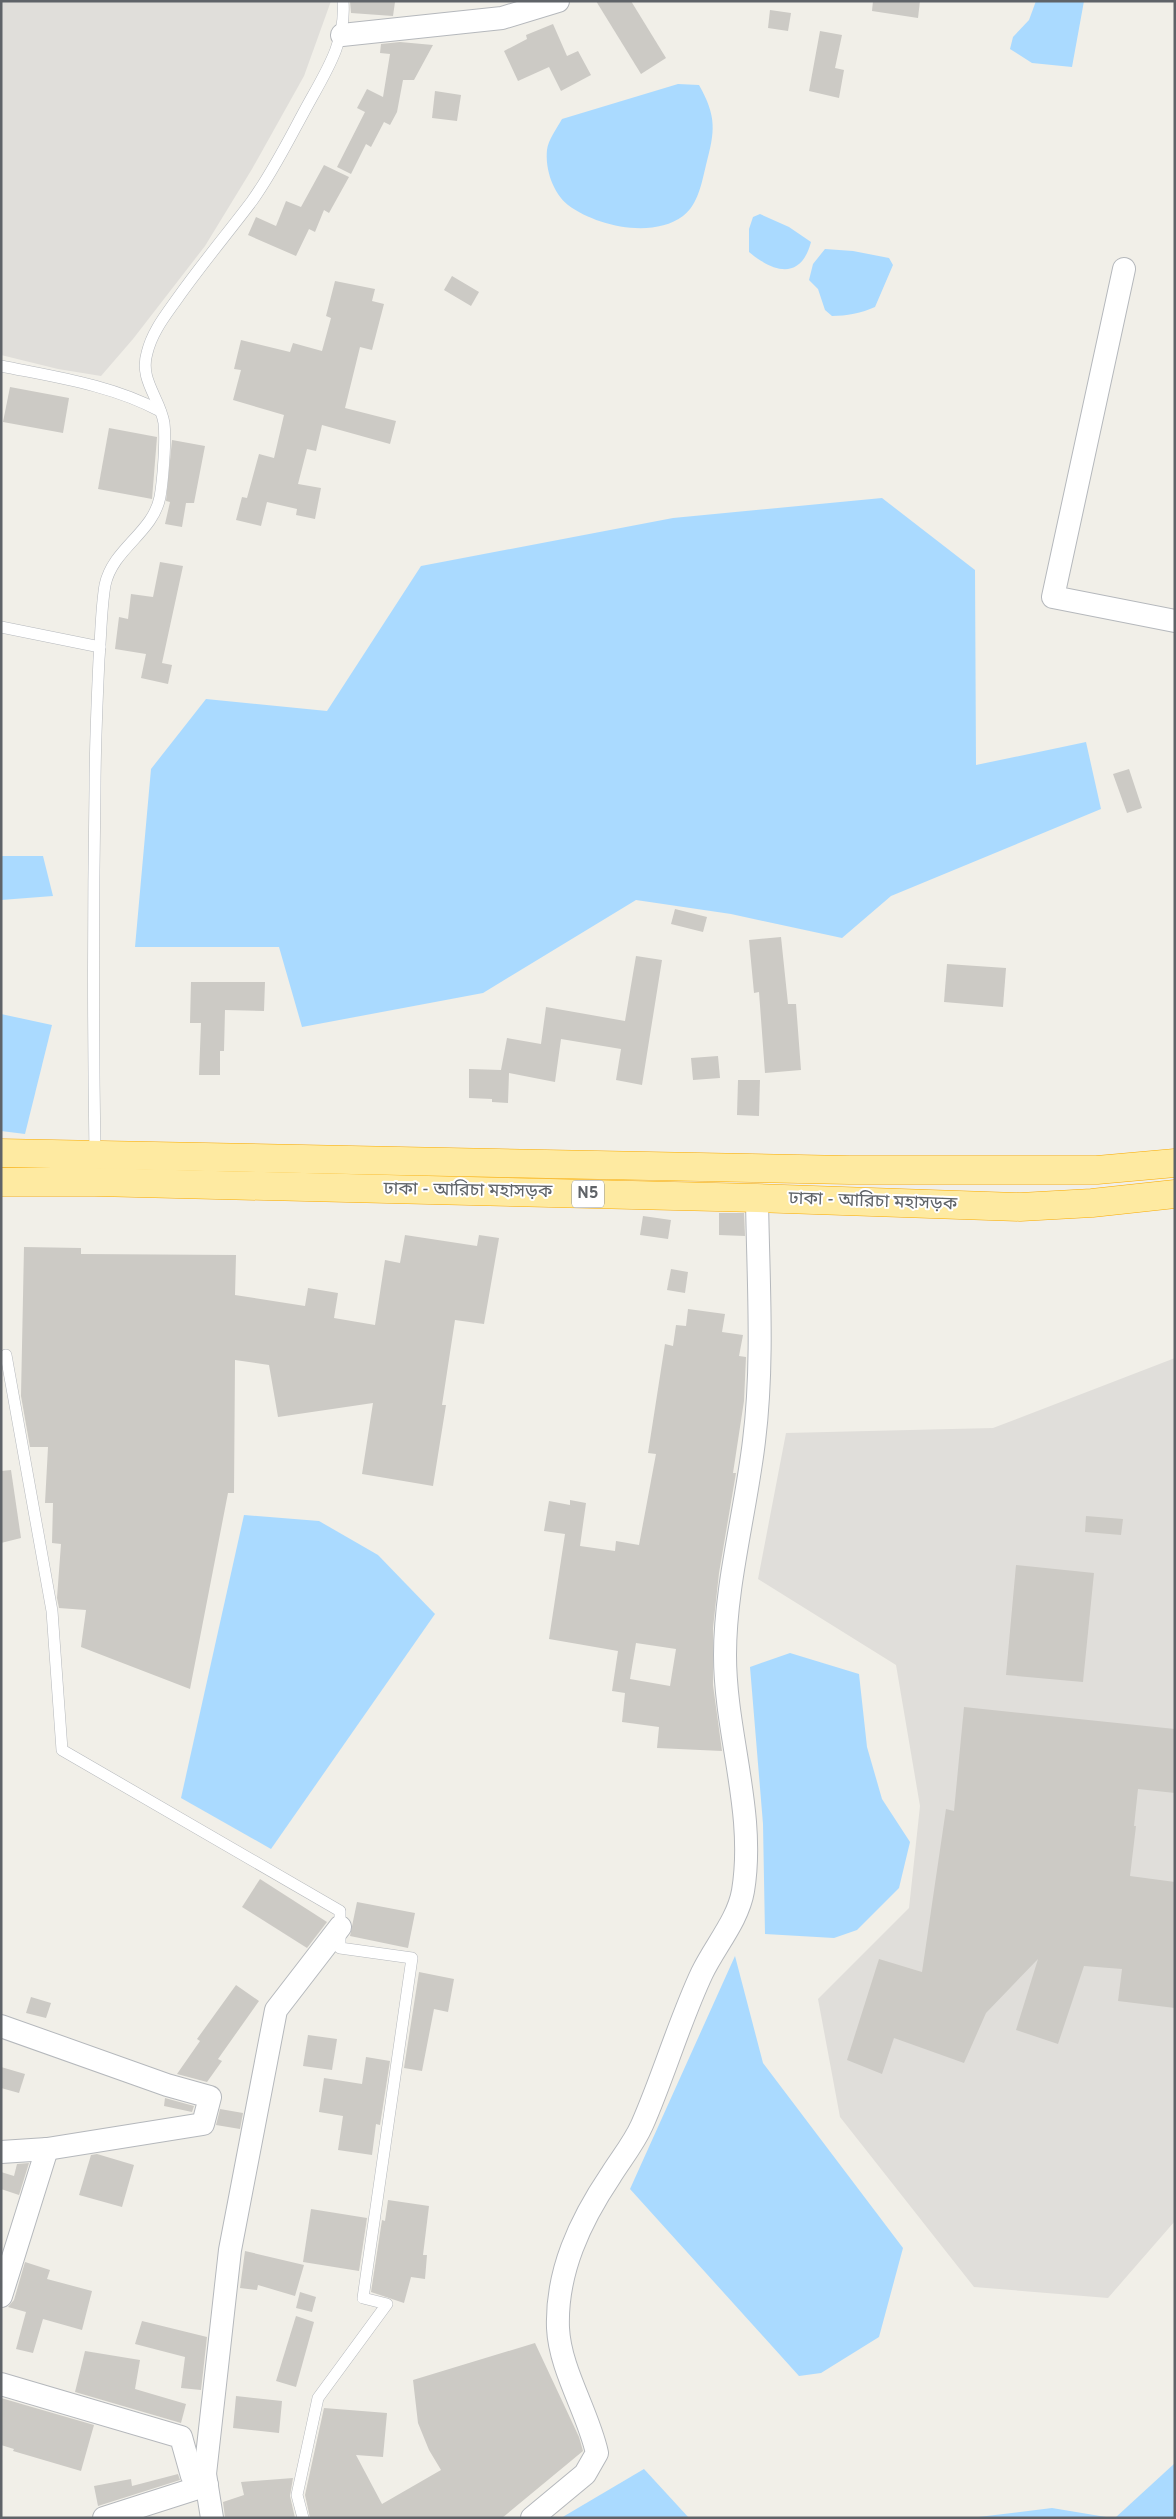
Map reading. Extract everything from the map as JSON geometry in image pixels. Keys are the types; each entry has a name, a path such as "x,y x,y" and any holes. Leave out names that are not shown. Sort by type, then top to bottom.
{"highway":[{"name":"N5","path":"1,1153 849,1170 1097,1170 1175,1163"},
{"name":"ঢাকা - আরিচা মহাসড়ক","path":"1,1182 95,1182 757,1198 1020,1207 1092,1203 1175,1194"}],"street":[{"path":"342,35 558,1"},
{"path":"1124,269 1053,596 1175,621"},
{"path":"532,2518 585,2474 597,2453 586,2413 560,2348 558,2330 564,2279 575,2237 585,2216 641,2127 695,1988 732,1919 742,1895 746,1869 743,1803 730,1712 725,1657 728,1618 753,1449 758,1397 757,1198"},
{"path":"212,2518 206,2480 230,2250 276,2010 340,1927"},
{"path":"1,2026 167,2085 210,2097 203,2124 47,2149 1,2152"},
{"path":"1,2296 47,2149"},
{"path":"1,2384 181,2437 192,2476 206,2480"},
{"path":"104,2518 206,2480"}],"lane":[{"path":"95,1154 92,979 96,736 100,647 106,584 110,570 122,550 149,523 156,512 160,496 164,420 146,375 145,358 150,340 200,266 263,185 332,62 342,35 343,1"},
{"path":"1,366 89,385 136,398 160,411"},
{"path":"1,627 100,647"},
{"path":"6,1355 52,1611 62,1750 340,1911 340,1948 412,1958 364,2298 387,2304 318,2398 297,2495 303,2518"}],"shaded area":[{"path":"1,1 331,1 304,76 252,169 205,246 133,339 101,376 58,369 1,355"},
{"path":"1175,1358 1175,2221 1108,2298 974,2287 840,2117 818,1999 909,1908 920,1806 896,1665 758,1579 786,1433 993,1428"}],"water":[{"path":"1036,1 1084,1 1072,67 1032,63 1010,49 1013,37 1029,20"},
{"path":"678,84 699,85 709,106 713,124 711,143 701,186 696,200 688,211 670,223 656,227 640,228 624,227 593,219 568,205 554,187 547,165 549,142 562,119"},
{"path":"760,214 789,227 811,242 801,263 786,269 777,268 768,265 749,252 749,229 753,217"},
{"path":"825,249 853,251 889,258 893,265 875,307 848,315 837,316 832,316 825,310 818,289 809,280 813,264"},
{"path":"882,498 975,570 976,765 1086,742 1101,809 891,896 842,938 731,914 636,900 483,993 302,1027 279,947 135,947 151,769 206,699 327,711 421,566 673,518"},
{"path":"1,856 43,856 53,896 1,900"},
{"path":"1,1014 52,1025 25,1134 1,1131"},
{"path":"244,1515 319,1521 378,1555 435,1614 271,1849 181,1798"},
{"path":"790,1653 859,1674 867,1747 882,1799 910,1842 899,1888 857,1930 834,1938 765,1934 763,1824 750,1667"},
{"path":"735,1956 763,2063 903,2248 879,2337 821,2373 799,2376 630,2189"},
{"path":"1175,2463 1175,2518 1115,2518"},
{"path":"644,2469 689,2518 561,2518"},
{"path":"1052,2508 1112,2518 970,2518"}],"building":[{"path":"350,1 395,2 393,16 351,13"},
{"path":"596,1 631,1 666,58 641,74"},
{"path":"873,1 920,1 918,18 872,11"},
{"path":"770,10 791,13 788,31 768,28"},
{"path":"553,24 567,56 578,51 591,75 561,91 549,67 518,81 504,51 527,39 526,35"},
{"path":"820,31 842,35 835,68 844,70 839,98 809,91"},
{"path":"400,42 433,45 414,80 403,80 397,112 390,125 384,122 371,147 366,144 351,174 337,167 365,112 357,108 367,89 383,97 390,54 380,53 381,44"},
{"path":"435,91 461,95 457,121 432,118"},
{"path":"324,165 349,177 329,213 324,210 315,232 309,229 296,256 248,235 256,217 276,226 286,201 301,207"},
{"path":"452,276 479,292 471,306 444,290"},
{"path":"335,281 375,289 372,301 384,304 372,350 360,347 345,408 396,421 390,444 322,425 316,451 307,449 298,484 321,488 315,519 296,515 297,509 267,502 261,526 236,520 242,497 247,498 259,454 274,458 284,415 233,400 241,370 234,369 241,340 290,352 293,343 322,351 331,318 326,316"},
{"path":"10,387 69,398 63,433 3,422"},
{"path":"109,428 157,437 152,499 98,489"},
{"path":"172,440 205,446 194,503 186,503 182,527 165,524 170,502 166,501"},
{"path":"160,562 183,566 162,663 172,665 168,684 141,678 146,654 115,649 119,617 128,619 131,594 153,597"},
{"path":"1129,769 1142,808 1127,813 1113,774"},
{"path":"675,909 707,917 703,932 671,924"},
{"path":"781,937 788,1004 796,1004 801,1070 765,1073 759,992 754,993 749,940"},
{"path":"636,956 662,960 642,1085 616,1080 621,1049 561,1039 555,1082 509,1073 508,1103 492,1102 492,1099 469,1098 469,1069 501,1070 507,1038 541,1044 546,1007 625,1021"},
{"path":"947,964 1006,968 1003,1007 944,1002"},
{"path":"191,982 265,982 264,1011 225,1010 224,1051 220,1051 220,1075 199,1075 201,1023 190,1023"},
{"path":"718,1056 720,1078 693,1080 691,1058"},
{"path":"738,1080 760,1080 759,1116 737,1115"},
{"path":"719,1213 744,1213 745,1236 719,1235"},
{"path":"643,1216 671,1220 668,1239 640,1235"},
{"path":"405,1235 477,1246 479,1235 499,1238 484,1324 455,1320 442,1405 446,1405 433,1486 362,1474 373,1403 278,1417 269,1365 235,1360 234,1493 228,1493 190,1689 81,1647 86,1610 59,1608 57,1598 61,1544 52,1543 53,1503 45,1503 48,1447 30,1447 21,1396 24,1247 81,1248 81,1254 236,1255 235,1295 305,1306 308,1288 338,1293 334,1318 375,1325 385,1260 400,1263"},
{"path":"671,1269 688,1272 685,1293 667,1290"},
{"path":"688,1309 725,1314 722,1332 743,1335 739,1356 746,1357 744,1401 733,1473 736,1473 719,1573 713,1628 713,1685 722,1751 657,1748 659,1727 622,1722 625,1693 612,1691 618,1651 549,1639 565,1534 544,1531 549,1501 570,1505 570,1500 586,1503 580,1546 615,1551 616,1541 639,1545 656,1454 648,1453 665,1344 673,1346 676,1325 686,1326","holes":["636,1643 676,1649 670,1686 630,1679"]},
{"path":"11,1470 21,1538 1,1543 1,1471"},
{"path":"1086,1516 1123,1519 1121,1535 1085,1532"},
{"path":"1016,1565 1094,1573 1083,1682 1006,1675"},
{"path":"964,1707 1175,1729 1175,1793 1138,1789 1130,1876 1175,1882 1175,2008 1118,2001 1122,1969 1084,1966 1058,2044 1016,2030 1038,1959 986,2013 964,2063 894,2038 882,2074 847,2060 879,1959 922,1972 946,1809 954,1811"},
{"path":"260,1879 327,1922 307,1948 242,1907"},
{"path":"357,1902 415,1913 408,1948 350,1936"},
{"path":"419,1972 454,1979 448,2012 434,2009 422,2071 404,2068"},
{"path":"236,1985 259,2001 218,2059 222,2061 207,2082 177,2074 200,2041 197,2039"},
{"path":"31,1997 51,2003 46,2018 26,2013"},
{"path":"308,2035 337,2039 332,2070 303,2066"},
{"path":"366,2057 390,2061 380,2125 376,2124 372,2155 338,2150 343,2116 319,2112 324,2078 362,2084"},
{"path":"1,2067 25,2074 19,2093 1,2088"},
{"path":"165,2098 194,2106 192,2112 164,2106"},
{"path":"220,2109 243,2113 240,2129 216,2125"},
{"path":"97,2154 134,2165 122,2207 79,2195 91,2155"},
{"path":"29,2163 19,2195 1,2189 1,2172 14,2176 17,2164"},
{"path":"388,2200 429,2206 423,2255 427,2255 425,2279 411,2277 404,2303 371,2292 382,2220 385,2221"},
{"path":"311,2209 367,2218 359,2271 303,2262"},
{"path":"245,2251 304,2265 295,2296 258,2285 257,2290 240,2288"},
{"path":"25,2262 50,2270 47,2279 92,2291 82,2330 43,2319 33,2353 16,2349 26,2312 8,2307 14,2300"},
{"path":"300,2292 316,2297 312,2312 296,2308"},
{"path":"296,2316 314,2322 296,2387 276,2381"},
{"path":"142,2321 207,2337 201,2390 181,2388 185,2357 135,2344"},
{"path":"535,2343 579,2437 583,2451 502,2518 310,2518 305,2495 324,2408 387,2413 383,2457 356,2455 382,2504 441,2470 429,2450 418,2423 413,2380"},
{"path":"85,2351 140,2360 135,2389 186,2404 181,2423 75,2392"},
{"path":"236,2396 282,2401 279,2433 233,2428"},
{"path":"1,2398 94,2425 81,2471 13,2451 14,2449 1,2445"},
{"path":"178,2474 180,2480 98,2506 94,2486 131,2479 132,2486"},
{"path":"293,2478 290,2496 295,2518 225,2518 223,2502 244,2495 241,2482"}]}
